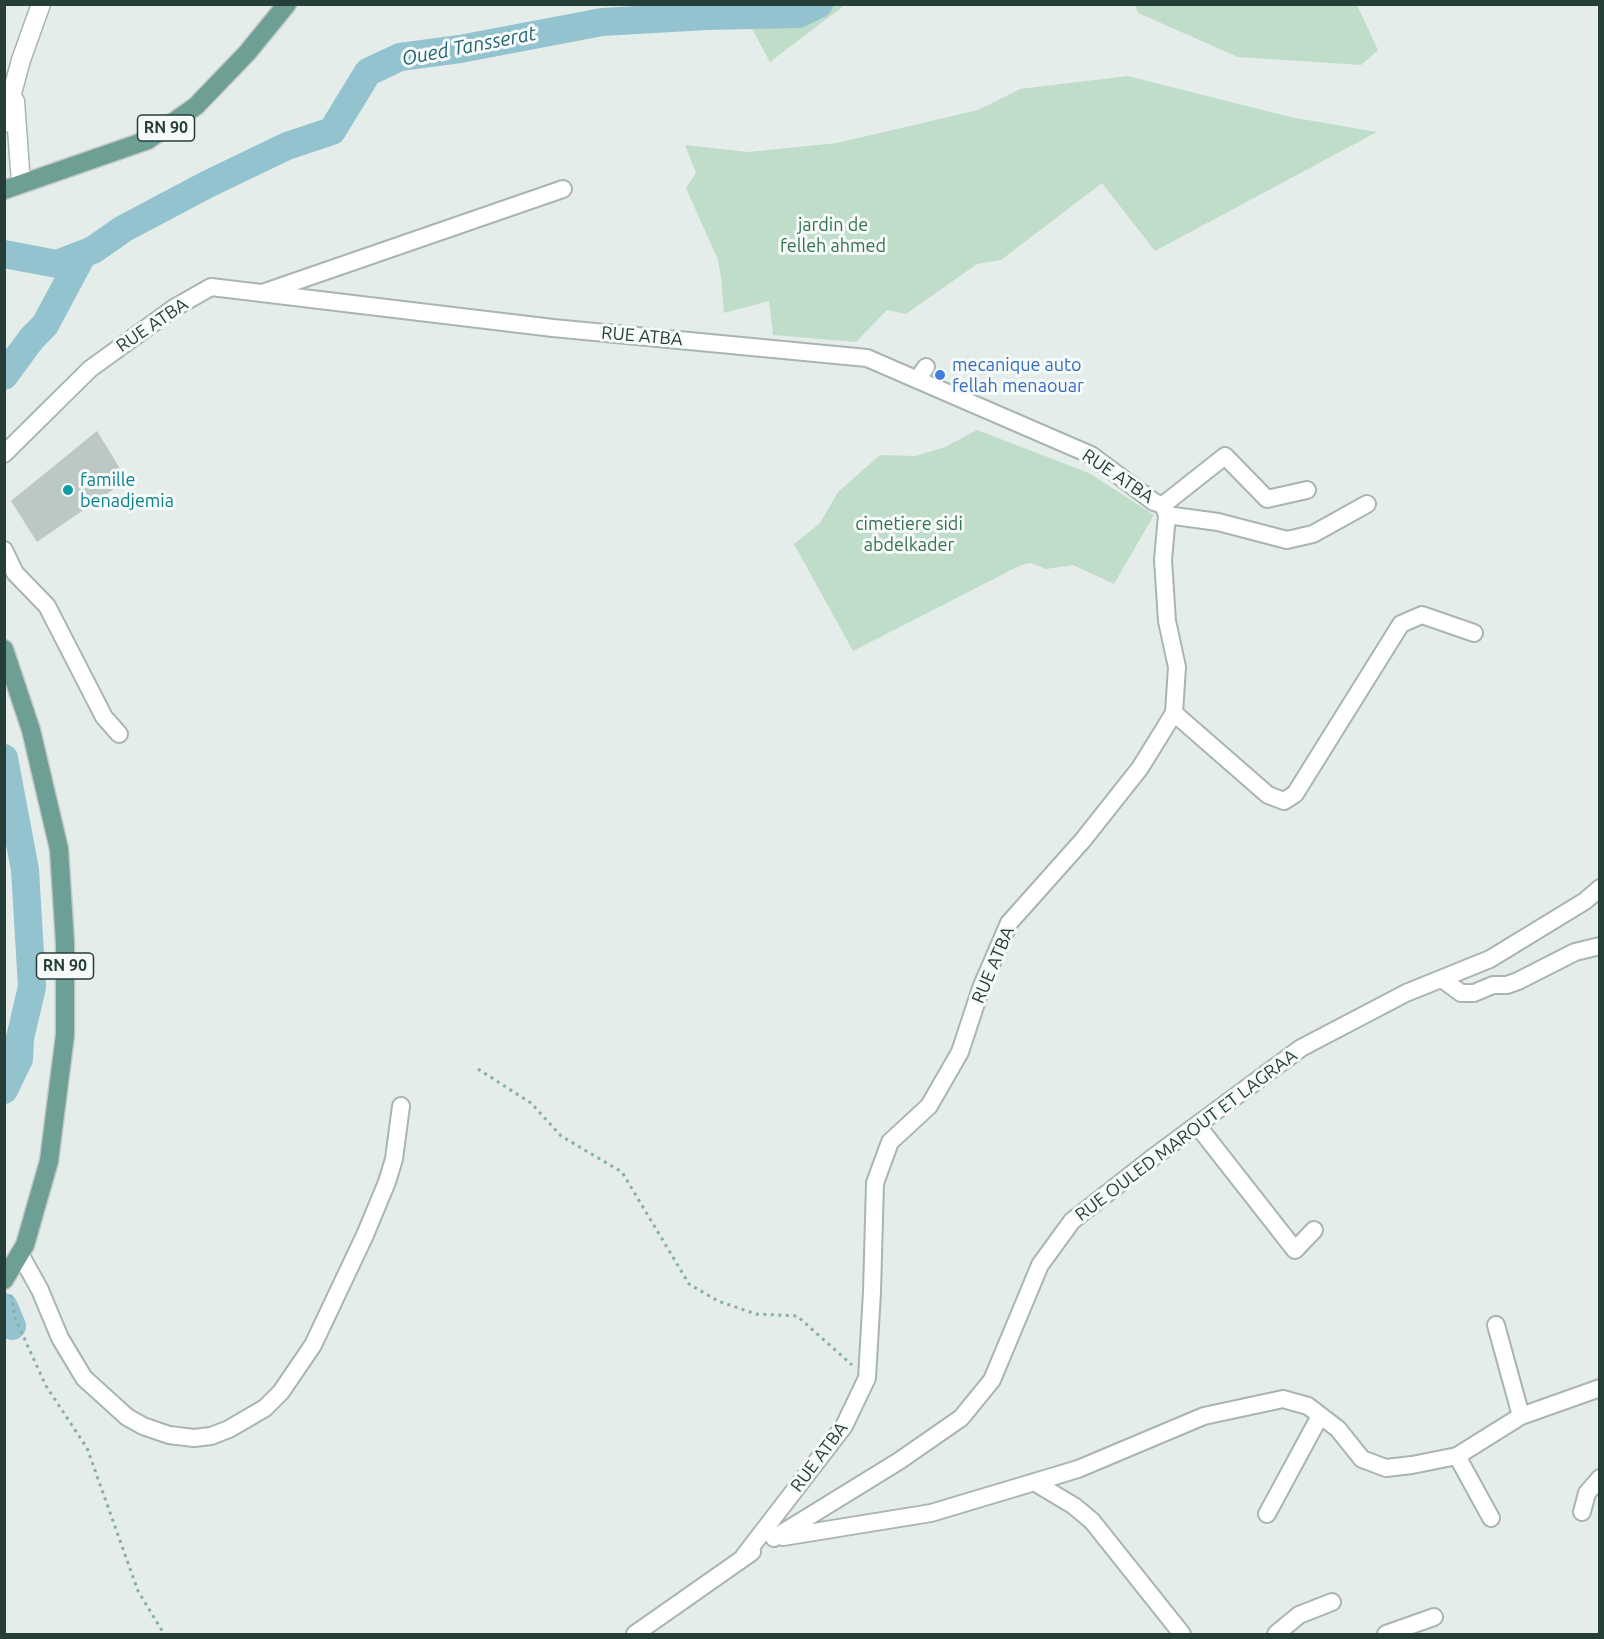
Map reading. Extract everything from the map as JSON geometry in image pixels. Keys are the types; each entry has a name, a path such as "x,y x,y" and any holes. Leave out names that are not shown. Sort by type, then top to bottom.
{"main road":[{"name":"RN 90","path":"13,187 148,140 196,106 247,53 287,4"},
{"name":"RN 90","path":"4,649 31,730 59,849 64,943 65,1035 49,1161 25,1245 6,1278"}],"street":[{"path":"4,123 21,60 41,4"},
{"path":"13,187 14,87"},
{"path":"261,294 563,189"},
{"name":"RUE ATBA","path":"4,454 90,369 174,309 211,287 553,328 867,358 922,373 1091,455 1165,510 1163,560 1167,621 1177,667 1174,713 1140,768 1083,840 1009,923 981,988 960,1052 928,1106 890,1142 875,1183 873,1282 867,1378 844,1426 744,1557"},
{"path":"1165,510 1225,456 1267,499 1307,490"},
{"path":"1165,510 1287,540 1313,534 1367,504"},
{"path":"4,550 15,573 47,606 104,717 119,734"},
{"path":"1174,713 1268,795 1284,801 1295,794 1401,624 1422,615 1474,633"},
{"name":"RUE OULED MAROUT ET LAGRAA","path":"744,1557 899,1461 961,1418 992,1380 1040,1265 1072,1221 1301,1048 1406,993 1490,959 1585,901 1599,888"},
{"path":"1442,978 1461,993 1474,993 1518,981 1575,952 1599,946"},
{"path":"20,1254 40,1290 60,1338 84,1378 128,1417 143,1426 177,1436 194,1438 211,1436 229,1429 265,1408 281,1392 314,1345 387,1182 394,1160 401,1106"},
{"path":"1197,1125 1295,1250 1314,1230"},
{"path":"1496,1325 1521,1416"},
{"path":"774,1538 931,1513 1078,1469 1204,1416 1283,1399 1308,1406 1338,1429 1362,1459 1386,1468 1457,1456 1521,1416 1599,1388"},
{"path":"1267,1514 1320,1416"},
{"path":"1457,1456 1491,1518"},
{"path":"1582,1512 1587,1493 1599,1478"},
{"path":"1034,1482 1074,1506 1092,1521 1182,1635"},
{"path":"635,1635 744,1557"},
{"path":"1276,1635 1299,1615 1332,1602"},
{"path":"1386,1635 1434,1617"}],"path":[{"path":"478,1069 531,1103 561,1136 622,1172 689,1284 718,1301 756,1314 797,1316 867,1378"},
{"path":"6,1278 15,1318 46,1386 87,1448 138,1591 164,1635"}],"green space":[{"path":"739,5 845,5 770,62"},
{"path":"1135,5 1357,5 1378,50 1361,65 1238,57 1138,13"},
{"name":"jardin de felleh ahmed","path":"1128,76 1290,117 1377,132 1155,251 1102,183 1001,260 977,264 906,314 887,310 856,342 773,335 769,301 724,313 718,260 686,188 696,173 685,145 748,152 837,143 978,110 1020,89"},
{"name":"cimetiere sidi abdelkader","path":"977,430 1089,473 1154,515 1114,584 1073,565 1046,569 1031,563 1021,565 853,651 794,544 820,523 838,492 880,455 916,456 945,447"}],"building":[{"name":"famille benadjemia","path":"97,431 127,480 37,542 11,501"}],"waterway":[{"name":"Oued Tansserat","path":"4,254 57,264 93,250 123,229 208,184 287,146 332,131 368,72 400,57 460,49 602,22 798,14 819,4"},
{"path":"4,376 32,338 45,325 83,254"},
{"path":"4,758 25,870 32,987 20,1038 19,1059 4,1090"},
{"path":"4,1307 12,1326"}],"place":[{"name":"mecanique auto fellah menaouar","path":"940,375"},
{"name":"famille benadjemia","path":"68,490"}]}
